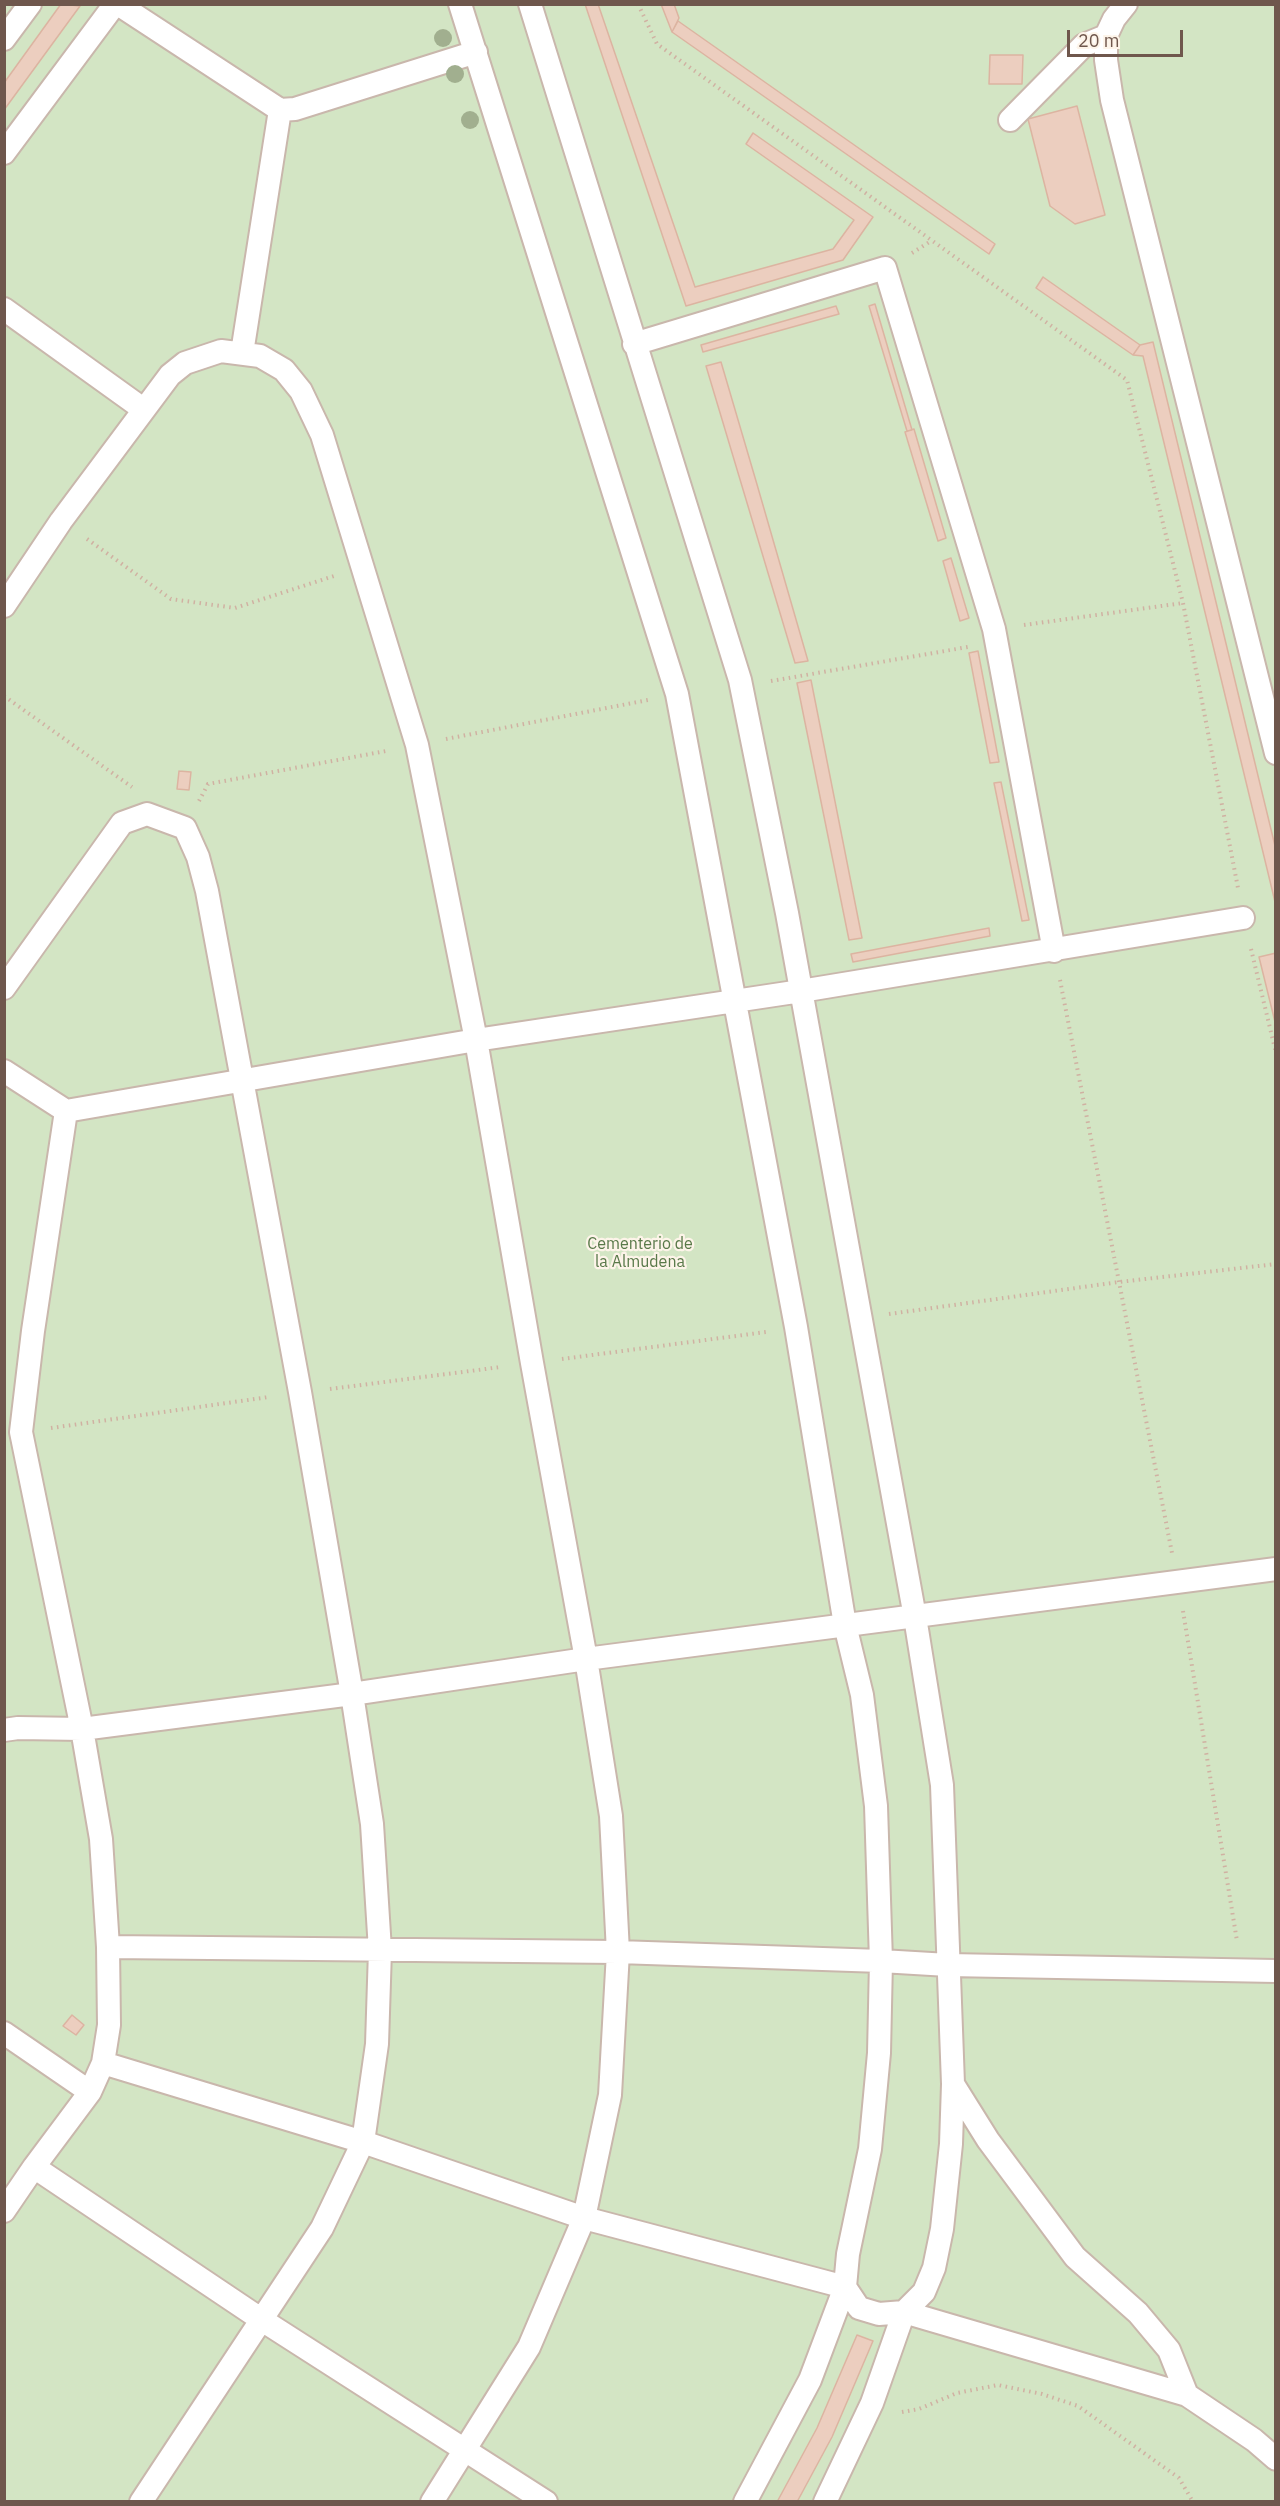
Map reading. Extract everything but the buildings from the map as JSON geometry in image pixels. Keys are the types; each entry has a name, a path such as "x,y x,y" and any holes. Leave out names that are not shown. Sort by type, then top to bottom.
{"lane":[{"path":"4,39 30,4"},
{"path":"4,153 116,4 280,110 295,109 476,52"},
{"path":"460,4 569,359 677,694 796,1327 845,1625 862,1695 876,1806 881,1960 879,2054 870,2149 848,2254 845,2287 810,2380 748,2496"},
{"path":"530,4 740,680 862,1317 942,1785 953,2084 951,2144 942,2229 934,2268 924,2292 904,2312 872,2403 825,2502"},
{"path":"1126,4 1114,19 1106,36 1106,60 1112,100 1275,753"},
{"path":"1010,120 1084,45 1106,36"},
{"path":"242,353 280,110"},
{"path":"634,344 885,268 994,629 1054,951"},
{"path":"4,309 143,409"},
{"path":"4,606 61,521 170,375 185,363 221,351 260,356 284,370 301,391 322,435 417,745 476,1040 586,1659 611,1816 618,1952 610,2095 584,2218 530,2347 432,2502"},
{"path":"4,988 123,823 147,814 185,828 198,857 207,891 243,1081 300,1392 372,1824 380,1950 377,2044 363,2142 322,2228 141,2502"},
{"path":"4,1071 66,1111 476,1040 1054,951 1243,918"},
{"path":"4,2211 90,2092 103,2063 109,2025 108,1947 101,1839 82,1729 21,1432 33,1331 66,1111"},
{"path":"4,1730 18,1728 82,1729 352,1694 586,1659 1275,1569"},
{"path":"108,1947 618,1952 881,1960 948,1965 1275,1971"},
{"path":"4,2033 90,2092"},
{"path":"103,2063 363,2142 584,2218 845,2287 859,2308 879,2314 904,2312 1187,2396 1254,2440 1275,2459"},
{"path":"953,2084 988,2140 1076,2257 1138,2313 1169,2350 1187,2396"},
{"path":"34,2167 262,2320 467,2449 546,2502"}],"path":[{"path":"638,4 657,44 1127,380 1183,603 1243,918 1275,1053"},
{"path":"61,521 171,599 235,608 363,566"},
{"path":"994,629 1183,603"},
{"path":"787,677 969,646"},
{"path":"4,696 131,786 147,814"},
{"path":"1054,951 1178,1582 1242,1971"},
{"path":"862,1317 1119,1282 1275,1264"},
{"path":"21,1432 300,1392 532,1364 796,1327"},
{"path":"872,2403 892,2414 919,2409 957,2392 998,2385 1042,2394 1078,2406 1179,2478 1193,2502"}],"green space":[{"name":"Cementerio de la Almudena","path":"5,5 1275,5 1275,2501 5,2502"}]}
